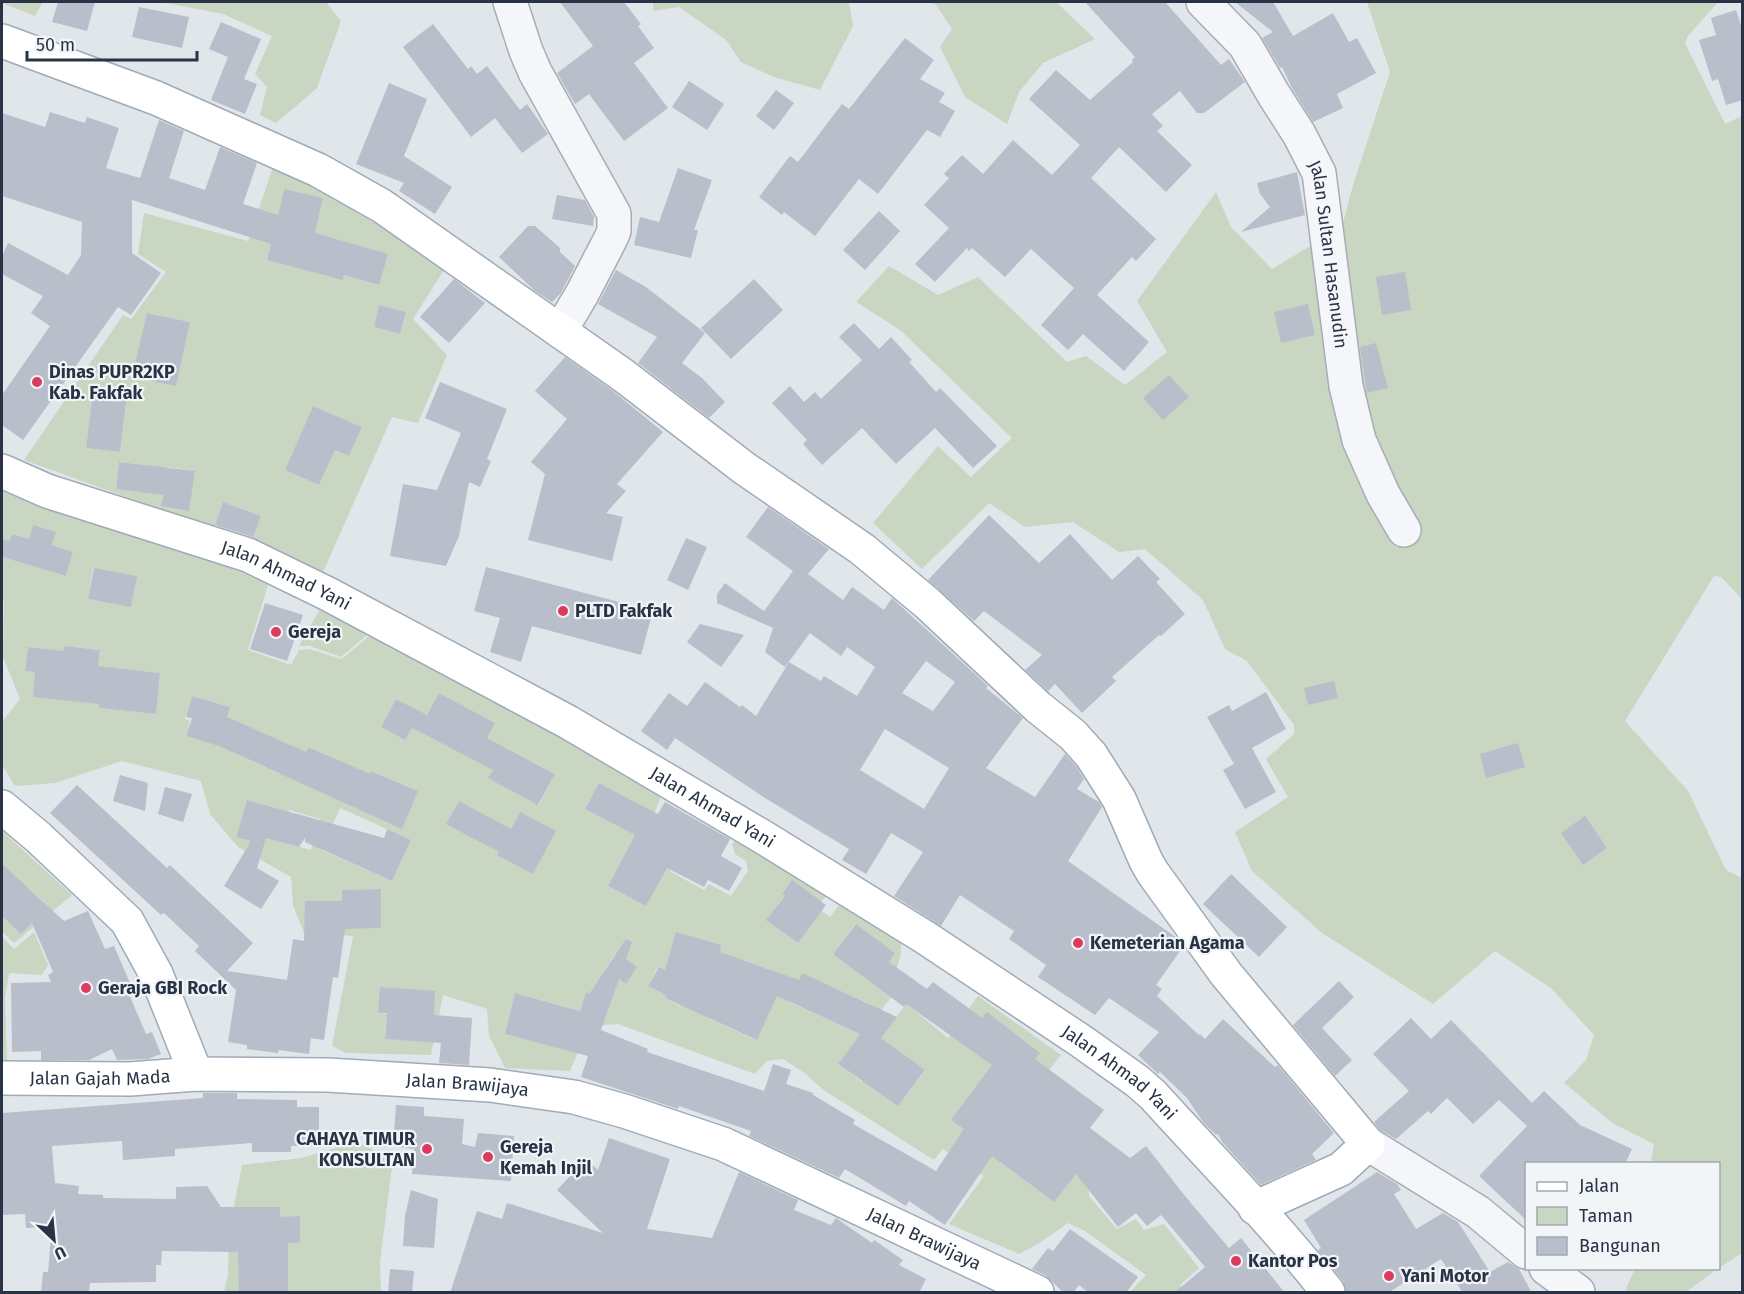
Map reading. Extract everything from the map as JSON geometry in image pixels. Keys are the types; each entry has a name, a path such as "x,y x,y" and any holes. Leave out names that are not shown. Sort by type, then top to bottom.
{"main road":[{"path":"2,41 156,98 318,170 382,206 624,376 744,468 862,549 927,603 1038,707 1073,735 1091,755 1119,799 1153,873 1226,974 1368,1144 1341,1169 1255,1208"},
{"name":"Jalan Ahmad Yani","path":"2,471 40,489 248,555 328,594 618,750 926,938 1119,1068 1153,1095 1307,1265 1328,1293"},
{"path":"2,807 38,837 127,921 156,974 196,1074"},
{"name":"Jalan Gajah Mada","path":"2,1078 130,1079 196,1074"},
{"name":"Jalan Brawijaya","path":"196,1074 328,1075 478,1084 574,1097 723,1144 1037,1293"}],"street":[{"path":"510,2 535,72 614,214 614,231 611,238 560,332"},
{"name":"Jalan Sultan Hasanudin","path":"1203,2 1245,45 1299,134 1319,173 1346,386 1351,408 1359,440 1383,494 1404,530"},
{"path":"1368,1144 1478,1212 1525,1250"},
{"path":"1547,1270 1578,1293"}],"green space":[{"path":"2,2 43,2 35,16"},
{"path":"161,2 326,2 341,21 317,88 276,123 260,115 267,87 255,74 272,36 223,14"},
{"path":"653,2 849,2 853,26 820,90 774,77 741,62 726,40 679,7 653,11"},
{"path":"929,2 1056,2 1095,39 1043,63 1019,92 1007,124 965,97 940,47 952,29 936,5"},
{"path":"1367,2 1718,2 1688,36 1685,43 1725,124 1742,116 1742,599 1721,577 1714,576 1625,721 1688,791 1726,870 1742,878 1742,1253 1720,1267 1720,1162 1651,1162 1654,1144 1614,1124 1564,1083 1586,1060 1594,1035 1551,988 1495,951 1433,1004 1322,933 1252,871 1235,832 1288,797 1266,759 1294,734 1294,725 1247,661 1225,649 1203,600 1145,549 1119,552 1073,522 1025,527 989,503 922,569 873,523 938,446 971,477 1012,438 900,330 856,302 889,266 938,295 978,277 1067,362 1086,356 1125,385 1167,352 1137,301 1216,192 1231,227 1272,269 1342,227 1353,185 1390,72"},
{"path":"274,164 447,265 413,319 447,355 418,423 392,417 323,572 267,548 24,460 123,315 131,319 166,272 138,254 144,213 248,241","holes":["284,189 323,199 306,269 267,260","330,238 353,244 343,279","388,254 378,285 352,277","379,305 406,312 400,334 374,327","147,313 190,322 176,386 133,377","93,392 127,395 120,452 86,448","313,406 362,427 349,456 335,450 319,485 285,470","119,462 145,465 141,492 116,489","167,467 195,471 188,510 161,506","223,502 261,516 252,539 215,526"]},
{"path":"2,490 35,504 229,566 268,585 248,650 291,665 299,650 309,649 342,659 375,631 575,741 640,779 661,796 641,849 667,865 671,872 704,890 709,884 731,896 748,871 746,861 735,854 732,844 740,836 852,904 901,942 901,953 892,988 909,1001 909,1006 948,1038 978,996 1061,1055 1024,1101 1026,1118 1079,1154 1088,1178 1089,1196 1117,1229 1136,1219 1144,1230 1164,1224 1199,1268 1180,1285 1186,1292 1130,1292 1146,1275 1085,1231 1068,1223 1019,1254 949,1224 984,1176 943,1149 934,1160 822,1089 806,1074 783,1059 767,1061 755,1074 618,1024 589,1026 570,1071 505,1068 489,1036 487,1009 443,995 431,1055 346,1053 332,1046 353,936 304,933 293,905 291,877 238,847 210,814 201,781 122,761 55,783 15,786 2,765 2,722 20,699 3,657 2,557 66,576 73,552 52,545 55,532 33,526 29,539 12,534 9,541 2,539","holes":["93,569 136,576 131,606 88,599","65,646 100,650 96,678 62,674","28,647 54,650 51,674 25,671","103,667 160,673 156,714 99,708","35,674 89,679 87,702 33,696","439,693 494,723 474,760 418,731","192,696 230,707 223,730 211,727 206,742 186,736 190,721 185,719","396,699 421,712 405,740 381,727","244,725 292,746 280,774 232,752","308,747 340,761 325,793 294,779","505,747 555,774 539,805 489,778","372,771 418,791 404,822 358,801","599,783 635,802 622,828 585,809","247,800 275,808 264,845 236,836","459,801 495,821 483,843 447,823","340,808 411,840 392,881 321,850","289,810 320,819 311,850 280,842","520,813 555,831 533,873 498,855","629,847 666,867 646,906 608,886","792,881 818,900 808,914 782,894","381,889 381,928 305,929 305,901 342,901 342,890","829,892 841,902 830,917 817,908","782,899 813,922 798,943 767,920","855,924 895,953 873,983 833,954","676,933 721,945 714,972 669,960","616,953 637,967 626,984 605,970","744,960 771,970 761,997 734,987","658,967 672,974 662,993 648,986","802,974 868,1003 856,1032 789,1002","674,980 690,987 680,1006 665,998","381,987 435,992 433,1017 378,1013","722,991 769,1013 756,1040 710,1019","586,992 611,1000 604,1022 579,1014","515,993 575,1009 564,1049 505,1034","894,993 907,1003 893,1021 880,1012","386,1018 425,1020 424,1041 385,1039","866,1026 890,1045 862,1082 838,1064","895,1049 925,1071 898,1106 869,1084","974,1090 1019,1123 997,1153 952,1120","1027,1126 1081,1166 1054,1202 1000,1162"]},
{"path":"321,607 372,631 341,657 310,646 299,646"},
{"path":"2,831 72,895 14,943 2,931 2,916 21,934 48,906 28,887 2,915 2,870 4,867 2,864"},
{"path":"34,932 48,965 42,975 9,973 5,998 7,1063 2,1063 2,937 14,949"},
{"path":"356,1142 393,1159 380,1263 381,1292 288,1292 288,1267 239,1267 239,1292 224,1292 228,1274 229,1231 242,1165 302,1158","holes":["246,1207 279,1207 280,1217 299,1217 299,1242 246,1243"]},
{"path":"1634,1270 1716,1270 1686,1292 1628,1292 1626,1288"}],"building":[{"path":"58,2 95,2 87,31 52,22"},
{"path":"560,2 624,2 641,24 638,26 654,48 634,63 668,108 624,141 589,94 575,104 557,73 593,46"},
{"path":"1085,2 1165,2 1221,65 1229,59 1245,82 1204,113 1197,113 1180,91 1152,114 1163,126 1157,131 1192,165 1166,192 1119,147 1091,178 1156,239 1136,261 1132,257 1097,295 1149,342 1124,371 1083,334 1068,350 1041,325 1074,288 1031,249 1005,277 972,248 969,251 967,248 935,282 915,264 949,228 924,205 949,178 944,174 962,155 983,174 1013,140 1052,175 1080,145 1029,99 1056,70 1090,100 1133,62 1135,57"},
{"path":"1235,2 1273,2 1293,36 1333,13 1349,42 1357,38 1376,73 1337,94 1343,108 1313,122 1282,67 1280,68 1262,38 1273,32"},
{"path":"139,7 189,17 182,48 132,37"},
{"path":"1736,10 1743,31 1743,100 1726,105 1718,79 1712,81 1699,40 1716,35 1711,18"},
{"path":"221,22 261,39 244,79 257,84 245,114 211,100 228,57 209,49"},
{"path":"433,24 468,69 471,66 477,74 487,66 520,110 527,104 548,134 522,153 495,118 471,137 403,47"},
{"path":"905,38 934,60 920,79 945,93 939,102 955,111 940,137 927,130 878,194 859,179 815,236 784,212 782,215 759,197 790,156 798,162 842,104 849,109"},
{"path":"689,81 724,104 707,130 672,107"},
{"path":"389,83 427,99 404,156 452,187 435,214 399,191 404,183 356,164"},
{"path":"776,90 794,103 774,130 756,116"},
{"path":"50,112 85,123 87,117 119,128 106,168 140,178 159,120 184,131 169,178 205,190 220,147 257,163 243,204 278,215 284,189 323,198 315,233 388,254 379,285 344,275 343,280 267,260 271,244 132,200 132,253 161,273 131,315 118,307 23,440 2,425 2,395 50,326 31,313 43,296 2,274 2,256 8,243 68,275 81,255 82,222 2,196 2,113 45,127"},
{"path":"678,168 712,180 694,230 698,230 691,258 634,245 640,217 659,222"},
{"path":"1297,172 1305,215 1241,232 1270,207 1260,194 1257,183"},
{"path":"557,195 585,200 594,217 593,226 552,219"},
{"path":"879,211 900,231 865,270 843,250"},
{"path":"528,226 535,226 560,248 560,252 575,266 561,293 552,302 535,291 499,257"},
{"path":"616,270 646,287 705,333 682,363 702,378 725,402 709,418 638,363 657,337 598,304"},
{"path":"1405,272 1411,310 1382,315 1376,277"},
{"path":"454,279 485,303 449,343 420,317"},
{"path":"754,279 783,310 731,359 701,328"},
{"path":"1308,304 1315,335 1281,343 1274,312"},
{"path":"379,305 406,312 400,334 374,327"},
{"path":"147,313 190,322 176,386 132,377"},
{"path":"854,323 879,349 891,337 912,360 909,362 936,392 940,388 997,446 973,468 935,428 896,464 862,428 822,465 803,444 807,440 772,403 790,386 804,402 815,392 821,399 862,360 839,337"},
{"path":"1376,343 1388,388 1367,393 1360,347"},
{"path":"565,357 613,391 663,432 617,484 626,491 606,513 623,517 612,561 528,540 545,474 531,462 567,419 535,391"},
{"path":"1169,375 1189,397 1163,420 1143,398"},
{"path":"440,382 507,409 487,459 491,461 480,487 469,482 459,536 446,566 390,556 403,484 437,490 461,433 425,418"},
{"path":"93,391 127,395 120,452 86,448"},
{"path":"313,406 362,427 349,456 335,450 319,485 285,470"},
{"path":"119,462 195,471 189,511 161,506 163,495 116,489"},
{"path":"223,502 261,516 253,537 215,525"},
{"path":"768,507 829,549 808,574 843,600 852,587 884,610 892,598 988,686 986,688 1023,718 986,768 1035,797 1065,754 1076,766 1084,779 1077,789 1099,802 1102,807 1068,861 1177,938 1183,947 1156,985 1162,989 1157,996 1205,1039 1223,1019 1275,1067 1278,1065 1334,1133 1312,1154 1316,1160 1261,1185 1223,1143 1218,1134 1216,1135 1203,1122 1187,1098 1138,1055 1159,1032 1109,998 1095,1015 1038,977 1046,965 1009,939 1014,931 960,895 941,926 894,896 923,852 891,833 866,874 842,860 849,849 765,798 675,738 667,750 641,731 669,693 687,706 705,682 756,716 789,662 821,681 824,676 857,696 875,667 847,647 841,656 810,633 785,667 765,652 773,628 717,603 717,594 725,583 764,611 793,571 746,537","holes":["926,661 955,682 933,711 902,693","885,729 949,768 924,809 860,770"]},
{"path":"989,515 1039,563 1070,534 1112,580 1138,556 1160,579 1156,582 1185,614 1112,677 1116,681 1082,713 1055,684 1048,691 1025,670 1042,655 984,611 974,621 928,580"},
{"path":"33,525 56,532 52,545 73,552 66,576 2,557 2,539 9,541 12,534 29,539"},
{"path":"686,538 707,547 688,590 667,580"},
{"name":"PLTD Fakfak","path":"486,567 653,611 641,655 532,626 521,662 490,652 500,618 474,611"},
{"path":"94,568 137,576 131,607 88,599"},
{"name":"Gereja","path":"265,603 303,615 287,661 250,649"},
{"path":"700,624 744,635 721,667 687,642"},
{"path":"65,646 100,650 98,666 160,673 156,714 99,708 99,704 33,697 35,672 25,671 28,647 64,651"},
{"path":"1334,681 1338,698 1308,705 1304,688"},
{"path":"1266,692 1286,729 1252,748 1276,792 1245,809 1223,770 1234,764 1207,717 1229,705 1232,711"},
{"path":"439,693 495,723 487,738 555,774 538,805 488,778 493,770 412,728 405,740 381,727 396,699 427,715"},
{"path":"192,696 230,707 227,717 306,752 308,747 370,774 371,771 418,791 402,829 219,746 186,736 192,718 186,717"},
{"path":"1518,743 1525,767 1486,778 1480,754"},
{"path":"120,775 148,783 145,811 113,801"},
{"path":"599,783 658,814 665,802 730,839 721,856 742,868 729,891 708,880 704,887 667,868 646,906 608,886 635,835 585,809"},
{"path":"77,785 167,868 170,865 253,943 227,971 287,980 293,939 304,941 305,901 342,901 342,890 381,889 381,928 345,929 338,978 333,977 324,1040 311,1038 309,1054 247,1049 247,1045 228,1042 236,990 195,951 199,946 164,913 161,915 50,813"},
{"path":"165,787 192,794 183,822 158,814"},
{"path":"247,800 384,838 387,829 411,840 392,881 305,842 305,838 299,847 266,838 257,868 279,881 261,909 224,886 251,841 236,837"},
{"path":"459,801 511,829 520,812 556,831 533,874 497,855 499,852 446,824"},
{"path":"1585,816 1607,848 1583,865 1561,833"},
{"path":"2,864 64,921 88,911 105,949 114,946 130,983 125,985 146,1034 152,1032 161,1054 148,1059 117,1060 112,1049 89,1060 41,1060 41,1051 12,1052 11,983 51,982 48,975 53,972 32,923 21,934 2,916"},
{"path":"1231,874 1287,927 1259,957 1203,904"},
{"path":"792,880 826,905 798,943 766,920 785,896 782,894"},
{"path":"856,924 895,953 889,962 927,989 933,982 982,1018 987,1012 1040,1053 1035,1059 1104,1110 1090,1128 1130,1158 1146,1146 1229,1248 1241,1238 1285,1293 1174,1293 1205,1267 1161,1215 1147,1226 1136,1213 1118,1227 1076,1174 1054,1202 992,1156 945,1225 909,1201 906,1206 845,1169 839,1178 749,1136 751,1131 679,1106 678,1109 581,1077 588,1056 505,1034 515,993 580,1011 586,992 590,993 626,939 632,942 626,959 637,967 626,984 619,979 601,1030 648,1049 647,1052 764,1091 773,1064 791,1070 786,1084 813,1093 855,1120 853,1124 936,1171 964,1129 951,1120 992,1065 906,1004 904,1007 833,954"},
{"path":"676,932 721,945 720,952 799,980 802,973 897,1017 881,1038 925,1070 898,1106 838,1064 860,1034 777,996 757,1040 665,998 666,995 648,986 659,967 665,970"},
{"path":"1339,981 1354,997 1322,1028 1352,1060 1335,1076 1293,1025"},
{"path":"380,987 435,991 434,1015 472,1018 469,1065 439,1063 441,1043 385,1039 387,1013 378,1013"},
{"path":"1411,1018 1431,1039 1451,1020 1532,1103 1544,1091 1580,1125 1632,1149 1626,1162 1525,1162 1525,1219 1479,1176 1527,1126 1499,1100 1473,1124 1447,1098 1431,1114 1428,1111 1396,1139 1380,1130 1374,1122 1409,1091 1373,1054"},
{"path":"203,1093 237,1093 237,1099 297,1100 297,1107 319,1107 319,1146 291,1146 291,1152 252,1152 252,1143 175,1149 175,1156 123,1160 122,1141 52,1146 55,1183 79,1186 78,1194 103,1195 103,1198 176,1199 176,1187 207,1186 221,1207 280,1207 280,1217 300,1216 300,1242 288,1243 288,1293 239,1293 238,1252 162,1251 161,1265 156,1265 156,1282 90,1283 89,1293 41,1293 43,1272 48,1272 52,1226 26,1228 25,1214 2,1215 2,1113 203,1098"},
{"path":"396,1105 424,1107 424,1116 464,1119 462,1144 475,1147 478,1133 514,1136 511,1181 412,1174 414,1149 393,1146"},
{"path":"609,1138 670,1159 647,1229 712,1238 739,1172 798,1200 794,1210 831,1225 836,1218 872,1243 874,1240 903,1260 899,1265 926,1279 919,1293 450,1293 477,1211 502,1219 507,1203 603,1233 557,1190 586,1159 598,1170"},
{"path":"1377,1172 1397,1184 1401,1190 1394,1194 1416,1229 1443,1213 1458,1222 1490,1272 1508,1262 1519,1269 1532,1293 1463,1293 1441,1259 1388,1293 1346,1293 1343,1281 1319,1252 1321,1248 1304,1220"},
{"path":"411,1190 438,1199 434,1248 403,1246 405,1216"},
{"path":"1070,1229 1138,1277 1126,1293 1089,1293 1079,1285 1073,1293 1064,1293 1045,1275 1032,1269 1048,1248 1053,1251"},
{"path":"390,1269 414,1271 412,1293 388,1293"}],"place":[{"name":"Dinas PUPR2KP Kab. Fakfak","path":"37,382"},
{"name":"PLTD Fakfak","path":"563,611"},
{"name":"Gereja","path":"276,632"},
{"name":"Kemeterian Agama","path":"1078,943"},
{"name":"Geraja GBI Rock","path":"86,988"},
{"name":"CAHAYA TIMUR KONSULTAN","path":"427,1149"},
{"name":"Gereja Kemah Injil","path":"488,1157"},
{"name":"Kantor Pos","path":"1236,1261"},
{"name":"Yani Motor","path":"1389,1276"}]}
